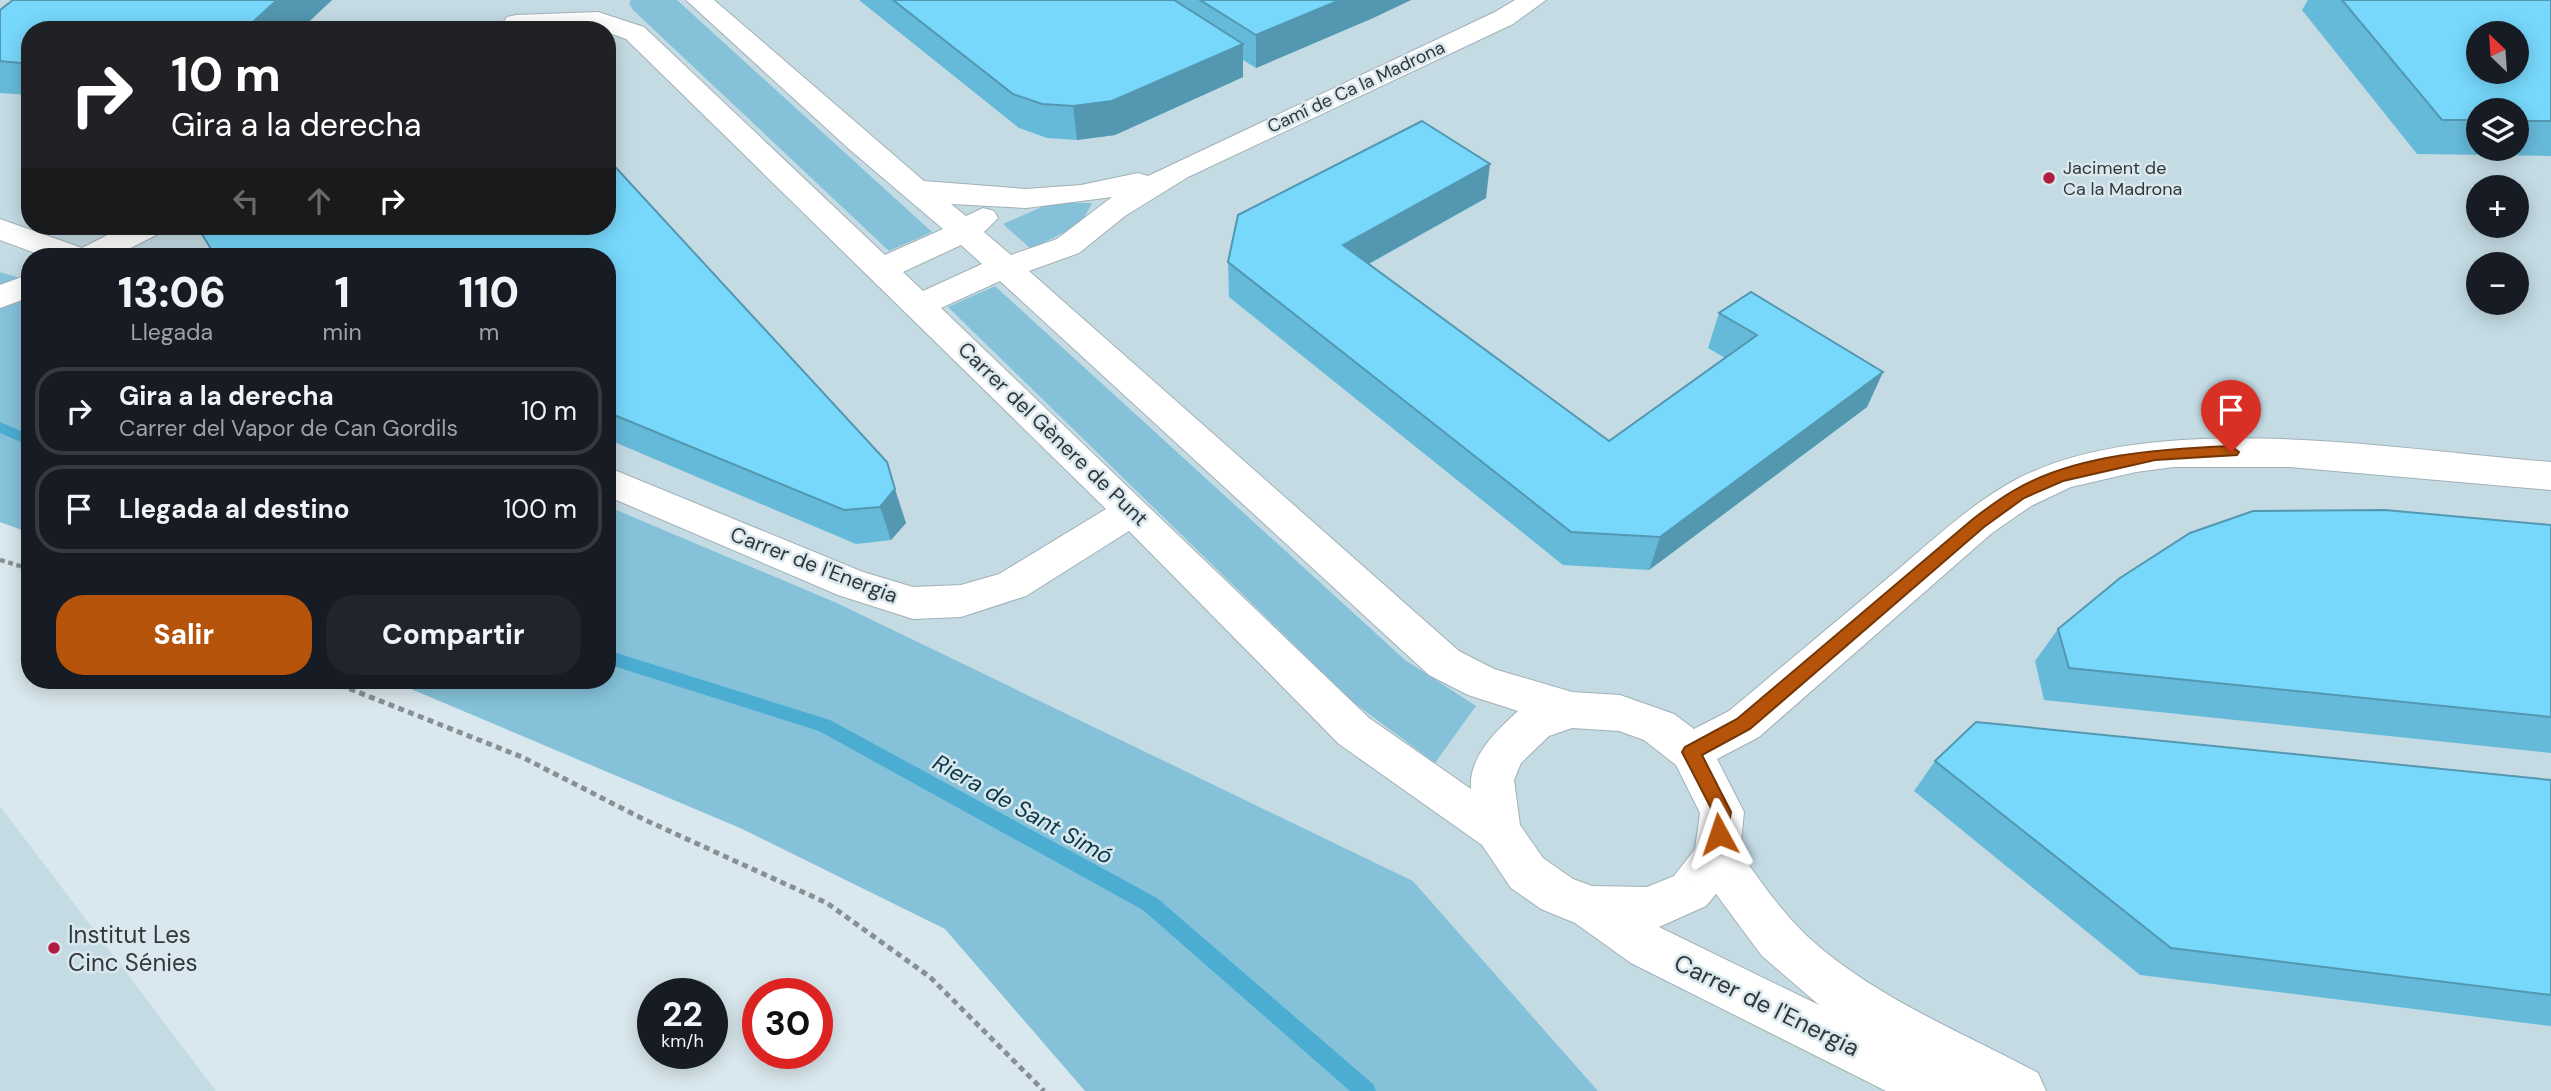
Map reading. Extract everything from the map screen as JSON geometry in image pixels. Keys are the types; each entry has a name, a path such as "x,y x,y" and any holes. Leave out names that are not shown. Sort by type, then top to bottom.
{"street":[{"path":"520,21 563,0"},
{"path":"699,0 912,189 965,231 1444,663 1483,683 1572,710 1620,713 1659,727 1691,752 1722,812 1717,856 1690,891 1648,909 1592,908 1556,894 1527,873 1498,831 1492,780 1504,751 1534,723 1572,710"},
{"name":"Camí de Ca la Madrona","path":"919,305 1003,267 1038,259 1068,246 1114,209 1177,171 1475,32 1533,0"},
{"name":"Carrer del Gènere de Punt","path":"558,21 577,19 612,8 1132,511 1354,731 1393,761 1498,831"},
{"name":"Camí de Ca la Madrona","path":"912,189 996,201 1020,201 1091,195 1177,171"},
{"name":"Camí de Ca la Madrona","path":"882,269 965,231 987,215 1020,201"},
{"path":"0,229 52,248"},
{"path":"106,248 132,235"},
{"path":"1068,246 1059,293 1068,326"},
{"path":"0,297 21,288"},
{"path":"1691,752 1744,724 1979,523 2019,494 2059,476 2155,454 2207,451 2280,453 2551,476"},
{"name":"Carrer de l'Energia","path":"616,485 852,584 913,603 961,601 1012,585 1132,511"},
{"name":"Carrer de l'Energia","path":"1717,856 1754,910 1803,964 1897,1028 2020,1091"},
{"name":"Carrer de l'Energia","path":"1592,908 1648,947 1922,1082 1948,1091"}],"path":[{"path":"0,560 21,566"},
{"path":"350,689 522,757 643,819 827,903 930,977 1044,1091"}],"shaded area":[{"path":"0,0 2551,0 2551,1091 1598,1091 1413,881 837,603 616,510 616,248 21,248 21,278 0,272"},
{"path":"631,0 677,0 932,232 889,251 633,10 629,3"},
{"path":"1051,203 1092,203 1081,224 1031,249 1003,224"},
{"path":"0,272 21,278 21,530 0,522"},
{"path":"995,286 1405,660 1476,706 1435,763 1353,702 948,307"},
{"path":"616,510 837,603 1413,881 1598,1091 1085,1091 945,929 740,828 411,689 616,689"},
{"name":"Institut Les Cinc Sénies","path":"0,806 216,1091 0,1091"}],"building":[{"path":"13,0 277,0 254,21 21,21 21,63 0,61 0,10"},
{"path":"893,0 1174,0 1243,44 1112,101 1073,106 1042,104 1013,94"},
{"path":"1200,0 1340,0 1256,35"},
{"path":"2342,0 2551,0 2551,121 2529,121 2529,98 2466,98 2466,120 2442,120"},
{"path":"1422,121 1490,164 1343,245 1609,441 1757,335 1719,313 1751,292 1883,372 1660,537 1571,532 1228,262 1238,215"},
{"path":"616,168 887,462 895,489 880,507 844,510 616,416 616,248 210,248 202,235 616,235"},
{"path":"2385,510 2551,525 2551,717 2069,668 2058,629 2120,578 2190,533 2253,511"},
{"path":"1976,722 2551,780 2551,995 2171,948 1935,761"}],"waterway":[{"name":"Riera de Sant Simó","path":"0,427 21,437"},
{"name":"Riera de Sant Simó","path":"616,660 824,725 1150,904 1366,1091"}],"place":[{"name":"Jaciment de Ca la Madrona","path":"2049,178"},
{"name":"Institut Les Cinc Sénies","path":"54,948"}],"route":[{"path":"1719,834 1722,812 1691,752 1744,724 1810,670 1891,595 1979,523 2019,494 2059,476 2155,454 2231,452"}]}
